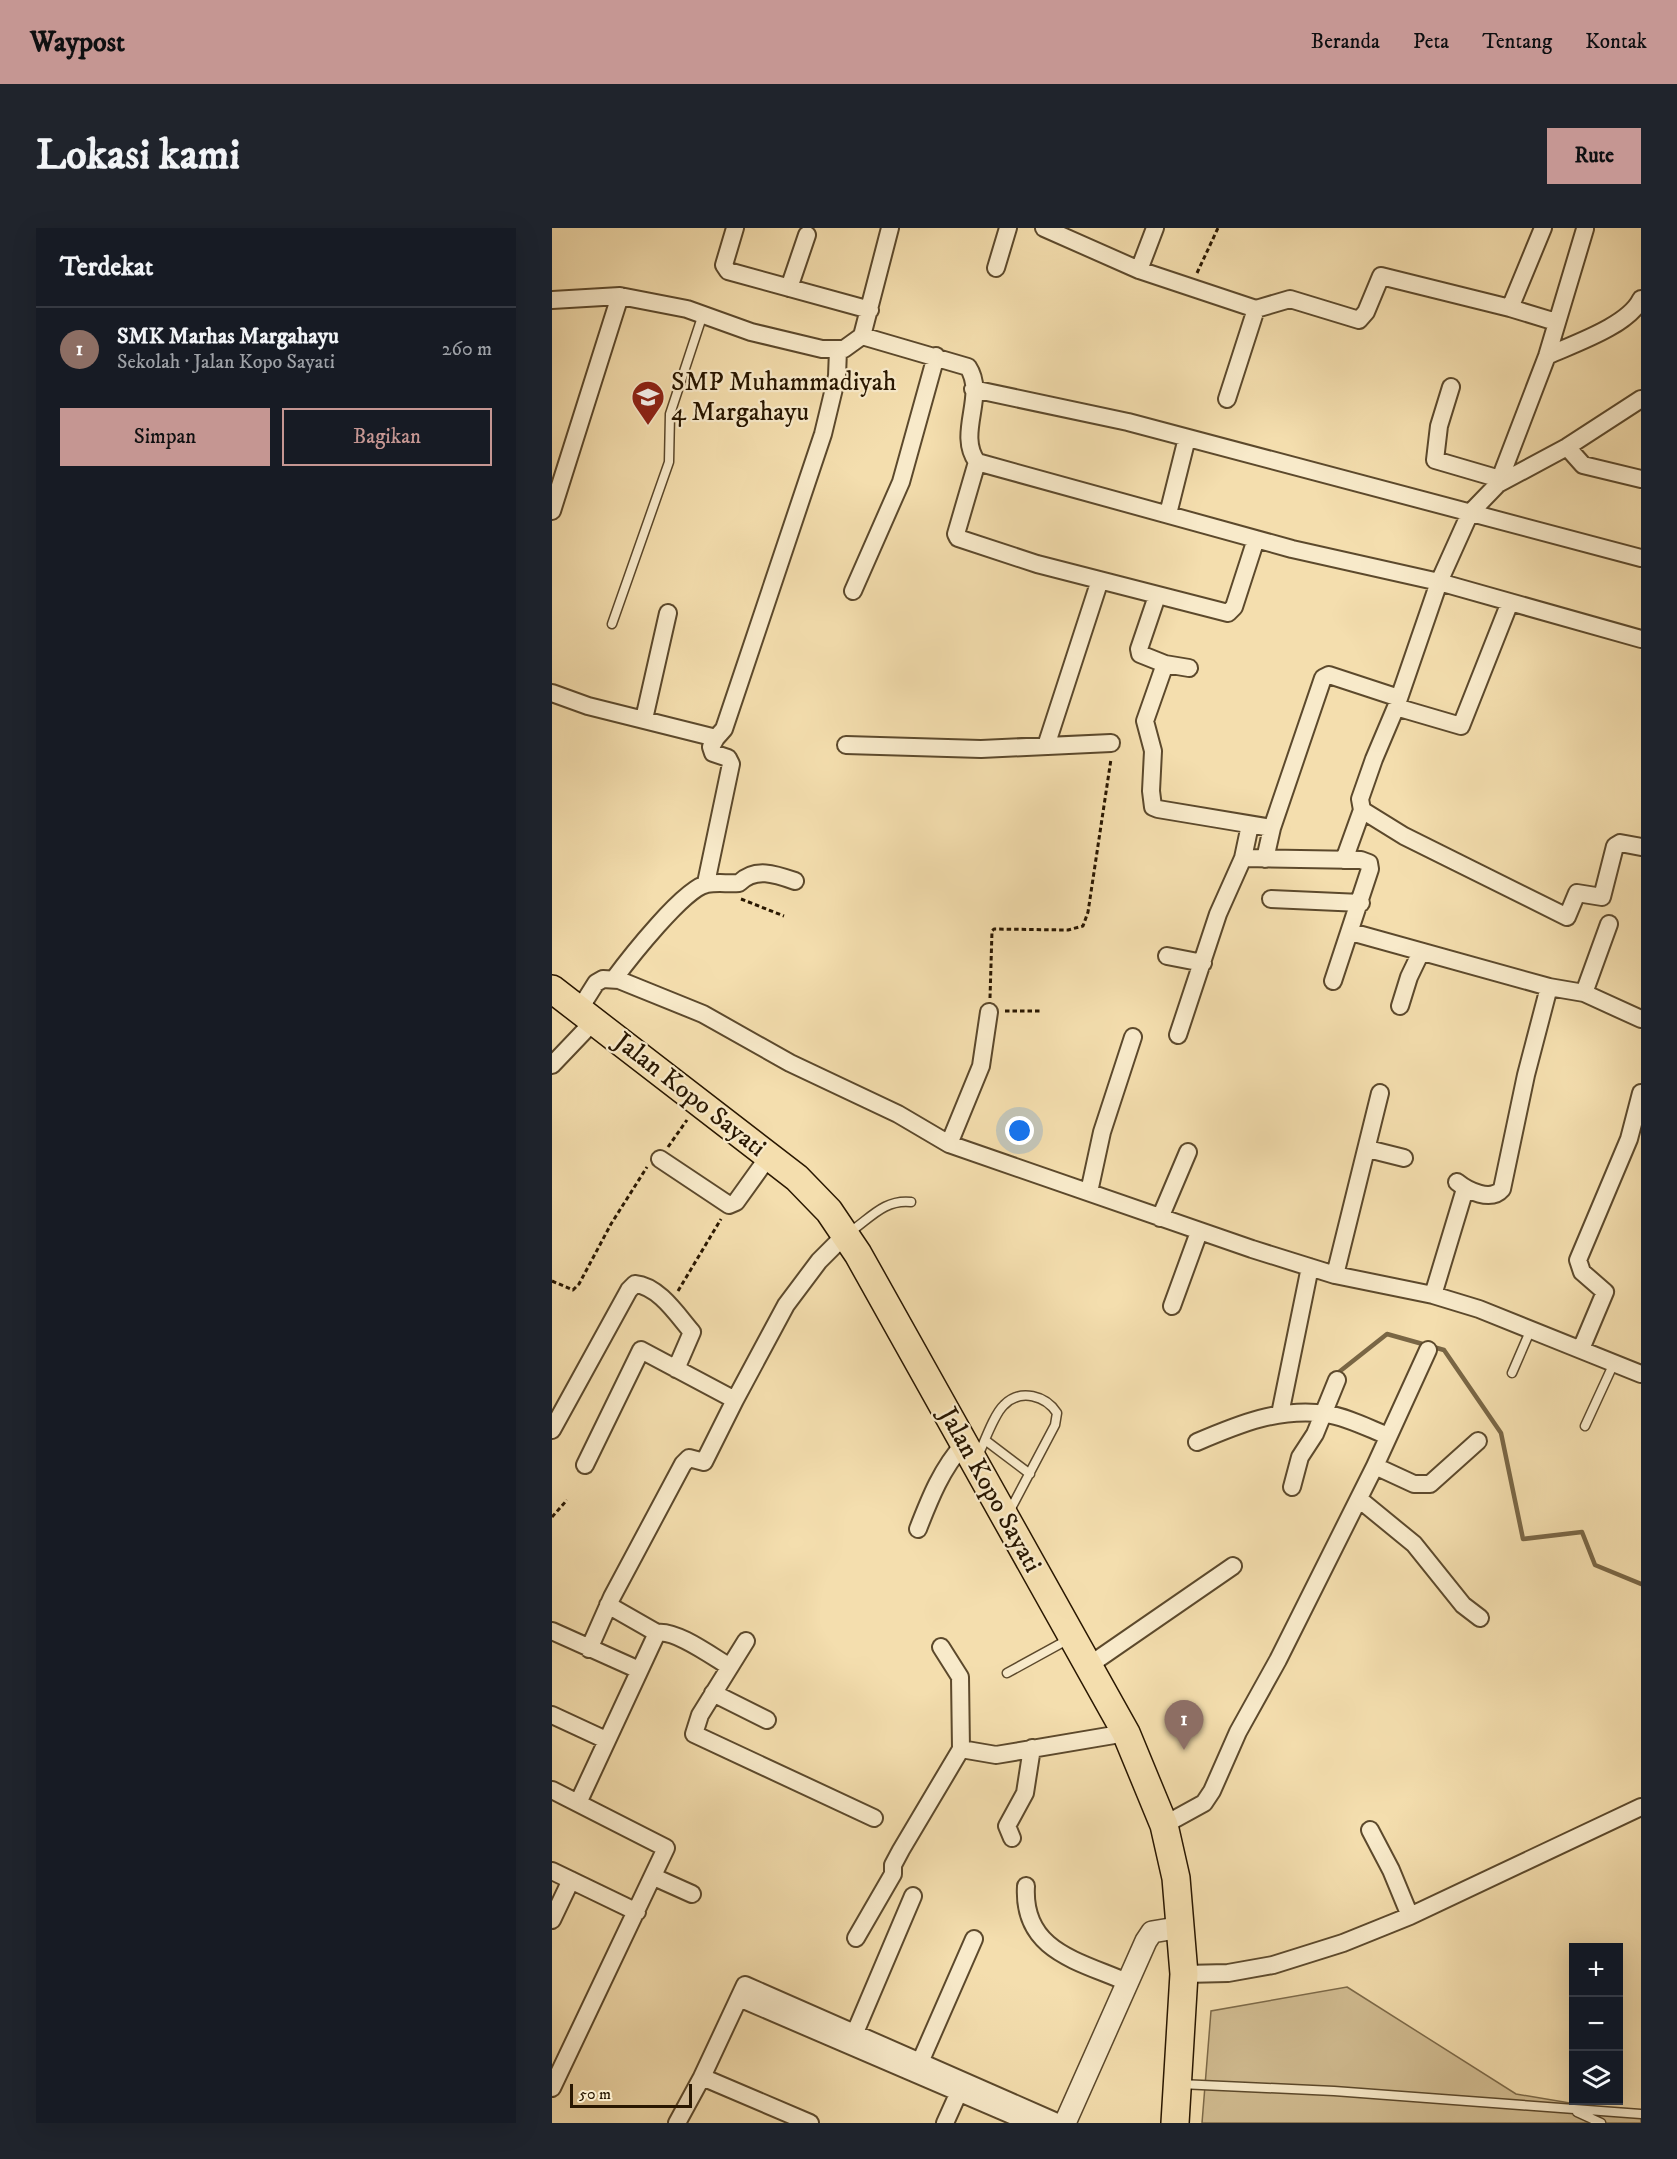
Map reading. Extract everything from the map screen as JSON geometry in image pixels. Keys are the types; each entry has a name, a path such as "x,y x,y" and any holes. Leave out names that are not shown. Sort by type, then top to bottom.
{"main road":[{"name":"Jalan Kopo Sayati","path":"552,989 769,1156 813,1193 846,1234 975,1448 1007,1517 1126,1733 1164,1825 1176,1878 1182,1927 1184,1974 1176,2123"}],"street":[{"path":"735,228 725,268 870,310"},
{"path":"552,300 620,296 703,314 751,332 812,347 838,350 850,347 862,336 890,228"},
{"path":"996,268 1008,228"},
{"path":"1044,228 1139,270 1256,309 1290,299 1359,320 1366,312 1381,276 1510,308 1556,322"},
{"path":"1139,270 1155,228"},
{"path":"1510,308 1543,228"},
{"path":"1499,482 1547,356 1585,229"},
{"path":"789,288 807,235"},
{"path":"552,511 620,296"},
{"path":"1547,356 1614,323 1632,311 1641,299"},
{"path":"1227,399 1256,309"},
{"path":"862,336 968,367 973,390 968,442 977,462 956,534 958,538 1037,564 1230,613 1256,539"},
{"path":"706,884 731,764 728,758 713,753 711,747 724,729 823,434 837,376 838,350"},
{"path":"853,591 901,482 936,356"},
{"path":"1451,387 1439,426 1435,460 1499,482"},
{"path":"973,390 1128,422 1641,558"},
{"path":"1344,860 1362,810 1360,799 1398,702 1439,582 1470,513 1499,482 1567,447 1641,399"},
{"path":"1168,514 1187,438"},
{"path":"1567,447 1583,465 1641,479"},
{"path":"977,462 1256,539 1439,582 1641,639"},
{"path":"1046,746 1100,580"},
{"path":"1157,596 1139,649 1143,657 1189,668"},
{"path":"1265,859 1272,828 1323,678 1329,675 1456,726 1462,725 1510,602"},
{"path":"644,719 668,614"},
{"path":"1165,664 1145,721 1152,746 1151,791 1155,808 1272,828"},
{"path":"552,693 588,706 716,738"},
{"path":"846,745 981,749 1111,743"},
{"path":"1362,810 1404,836 1567,917 1577,892 1602,897 1615,846 1620,843 1641,847"},
{"path":"1178,1035 1218,914 1243,858 1250,825"},
{"path":"1243,858 1364,861 1370,865 1361,903 1333,981"},
{"path":"614,979 640,946 692,890 706,884 739,883 749,874 762,873 795,881"},
{"path":"1271,899 1361,903"},
{"path":"1584,993 1609,924"},
{"path":"1351,932 1549,987 1584,993 1641,1019"},
{"path":"1400,1006 1409,977 1421,952"},
{"path":"1167,956 1203,963"},
{"path":"552,1065 586,1015 596,983 603,979 614,979 703,1014 790,1063 898,1114 948,1144 1199,1232 1335,1275 1433,1295 1479,1309 1641,1374"},
{"path":"1433,1295 1461,1185 1491,1196 1502,1189 1526,1075 1549,987"},
{"path":"948,1144 981,1066 989,1012"},
{"path":"1089,1192 1102,1132 1133,1037"},
{"path":"1335,1275 1380,1093"},
{"path":"1581,1350 1605,1292 1582,1272 1578,1264 1579,1254 1625,1149 1641,1093"},
{"path":"1368,1149 1404,1158"},
{"path":"1160,1218 1188,1152"},
{"path":"660,1159 729,1205 736,1202 769,1156"},
{"path":"1172,1306 1199,1232"},
{"path":"589,1649 608,1605 683,1464 689,1458 704,1462 786,1305 819,1261 846,1234"},
{"path":"1280,1414 1310,1267"},
{"path":"552,1430 632,1286 637,1284 646,1287 670,1305 692,1333 676,1369"},
{"path":"585,1465 641,1350 736,1399"},
{"path":"1164,1825 1204,1803 1212,1791 1238,1732 1278,1660 1359,1499 1428,1350"},
{"path":"1292,1487 1300,1457 1325,1414 1337,1380"},
{"path":"1197,1442 1255,1418 1280,1414 1325,1414 1388,1436"},
{"path":"1375,1466 1414,1484 1430,1484 1478,1441"},
{"path":"918,1529 932,1492 954,1455 975,1448"},
{"path":"1359,1499 1414,1544 1463,1605 1480,1618"},
{"path":"1088,1666 1233,1566"},
{"path":"608,1605 657,1633 664,1632 683,1640 730,1667"},
{"path":"552,1631 639,1670"},
{"path":"578,1803 657,1633"},
{"path":"746,1641 712,1693 693,1730 695,1735 874,1818"},
{"path":"856,1938 893,1874 893,1865 905,1842 961,1749 960,1677 941,1647"},
{"path":"712,1693 767,1720"},
{"path":"552,1715 606,1740"},
{"path":"961,1749 989,1755 1087,1742 1126,1733"},
{"path":"1012,1838 1007,1826 1025,1793 1032,1748"},
{"path":"552,1790 665,1847 654,1877 552,2088"},
{"path":"1184,1974 1228,1973 1273,1965 1343,1943 1410,1916 1641,1807"},
{"path":"1371,1830 1410,1916"},
{"path":"552,1871 637,1912"},
{"path":"654,1877 692,1894"},
{"path":"552,1920 571,1880"},
{"path":"1026,1886 1028,1918 1044,1941 1065,1955 1129,1983"},
{"path":"852,2039 913,1896"},
{"path":"1065,2123 1152,1932 1182,1927"},
{"path":"921,2060 974,1939"},
{"path":"677,2123 702,2077 742,1991 962,2087 1059,2123"},
{"path":"852,2039 921,2060 962,2087 1030,2123"},
{"path":"702,2077 810,2123"},
{"path":"945,2123 962,2087"}],"lane":[{"path":"612,624 669,462 670,414 703,314"},
{"path":"846,1234 885,1204 898,1201 911,1202"},
{"path":"1512,1373 1531,1329"},
{"path":"1585,1426 1614,1363"},
{"path":"1007,1517 1030,1474 1055,1425 1057,1413 1051,1403 1028,1395 1011,1400 1004,1405 975,1448 1030,1474"},
{"path":"1007,1673 1072,1637"},
{"path":"1178,2084 1334,2091 1641,2114"},
{"path":"1572,2109 1601,2123"}],"path":[{"path":"1191,287 1218,228"},
{"path":"1042,1011 989,1012 992,931 994,929 1068,930 1083,926 1088,912 1111,743"},
{"path":"552,1281 571,1289 576,1287 648,1165 660,1159 699,1102"},
{"path":"670,1305 729,1205"},
{"path":"552,1517 567,1500"}],"shaded area":[{"path":"1347,1987 1516,2094 1569,2103 1569,2105 1641,2115 1641,2123 1202,2123 1211,2011"}],"waterway":[{"path":"1339,1372 1387,1334 1444,1350 1501,1433 1523,1539 1582,1532 1595,1565 1641,1584"}],"place":[{"name":"SMP Muhammadiyah 4 Margahayu","path":"648,426"},
{"name":"SMK Marhas Margahayu","path":"1184,1750"}]}
